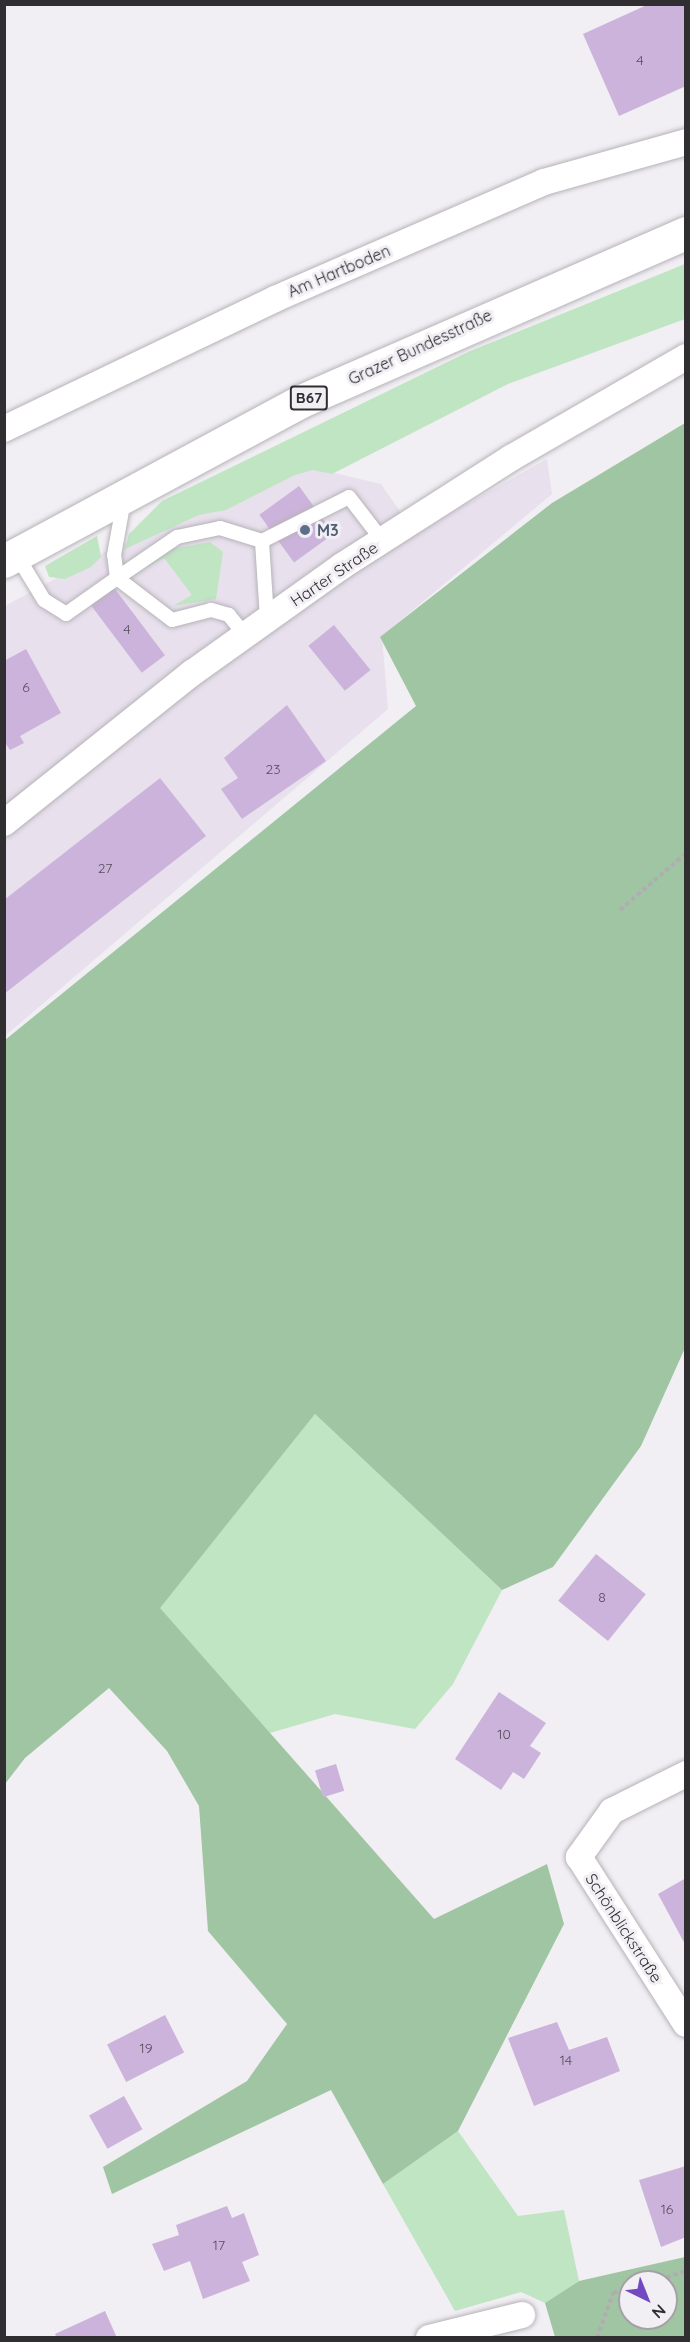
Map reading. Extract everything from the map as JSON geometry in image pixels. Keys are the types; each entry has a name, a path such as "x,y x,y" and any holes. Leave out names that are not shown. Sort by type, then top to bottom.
{"main road":[{"name":"Grazer Bundesstraße","path":"10,558 126,493 301,401 686,233"}],"street":[{"name":"Am Hartboden","path":"4,429 275,299 544,182 686,142"},
{"name":"Harter Straße","path":"4,824 245,635 382,540 511,458 686,357"},
{"name":"Schönblickstraße","path":"686,1774 612,1811 579,1857 686,2024"},
{"path":"429,2337 522,2315"}],"lane":[{"path":"126,493 114,555 117,578 172,620 211,610 229,615 245,635"},
{"path":"10,558 44,600 66,614 177,537 220,528 262,541 349,497 382,540"},
{"path":"262,541 267,619"}],"path":[{"path":"620,910 686,853"},
{"path":"597,2337 613,2293 618,2292"}],"shaded area":[{"path":"547,459 552,494 382,636 388,709 5,1036 5,606 107,551 305,466 381,484 415,533"}],"green space":[{"path":"685,264 685,319 508,384 332,474 313,470 295,475 226,510 199,515 125,549 129,534 162,501 468,352"},
{"path":"685,423 685,1348 641,1446 553,1567 502,1590 315,1414 160,1608 434,1919 547,1864 564,1924 458,2131 383,2184 331,2090 112,2194 103,2167 247,2081 287,2024 208,1931 199,1806 167,1751 109,1688 25,1758 5,1784 5,1040 416,706 380,637 552,503"},
{"path":"97,536 101,557 91,567 65,579 49,577 45,566"},
{"path":"210,542 223,552 216,599 173,606 192,595 164,558 141,570 171,549"},
{"path":"315,1414 502,1590 453,1684 415,1729 335,1714 270,1733 159,1608"},
{"path":"458,2131 518,2216 564,2210 579,2281 545,2303 521,2292 455,2311 383,2184"},
{"path":"685,2257 685,2337 555,2337 545,2303 579,2281 618,2272 618,2330 678,2330 678,2270 628,2270"}],"building":[{"path":"649,4 686,4 686,86 619,116 583,34"},
{"path":"299,486 334,534 294,563 259,515"},
{"path":"112,585 165,655 142,673 89,602"},
{"path":"334,625 371,670 345,691 308,646"},
{"path":"26,649 61,713 20,736 24,743 10,750 4,741 4,661"},
{"path":"287,705 326,761 242,819 221,789 238,778 224,758"},
{"path":"160,778 206,836 4,994 4,900"},
{"path":"596,1554 646,1594 608,1641 558,1601"},
{"path":"499,1692 546,1723 530,1746 541,1753 524,1779 513,1772 501,1790 455,1759"},
{"path":"336,1764 344,1791 323,1797 315,1770"},
{"path":"686,1878 686,1946 658,1894"},
{"path":"165,2015 184,2052 126,2082 107,2045"},
{"path":"557,2022 569,2050 607,2037 620,2071 534,2106 508,2038"},
{"path":"124,2096 142,2129 107,2149 89,2115"},
{"path":"686,2166 686,2237 661,2247 639,2180"},
{"path":"227,2206 232,2218 244,2213 259,2255 242,2262 250,2281 203,2299 190,2261 164,2271 152,2244 179,2235 176,2225"},
{"path":"105,2311 117,2338 57,2338 55,2334"}],"place":[{"name":"M3","path":"305,530"}]}
